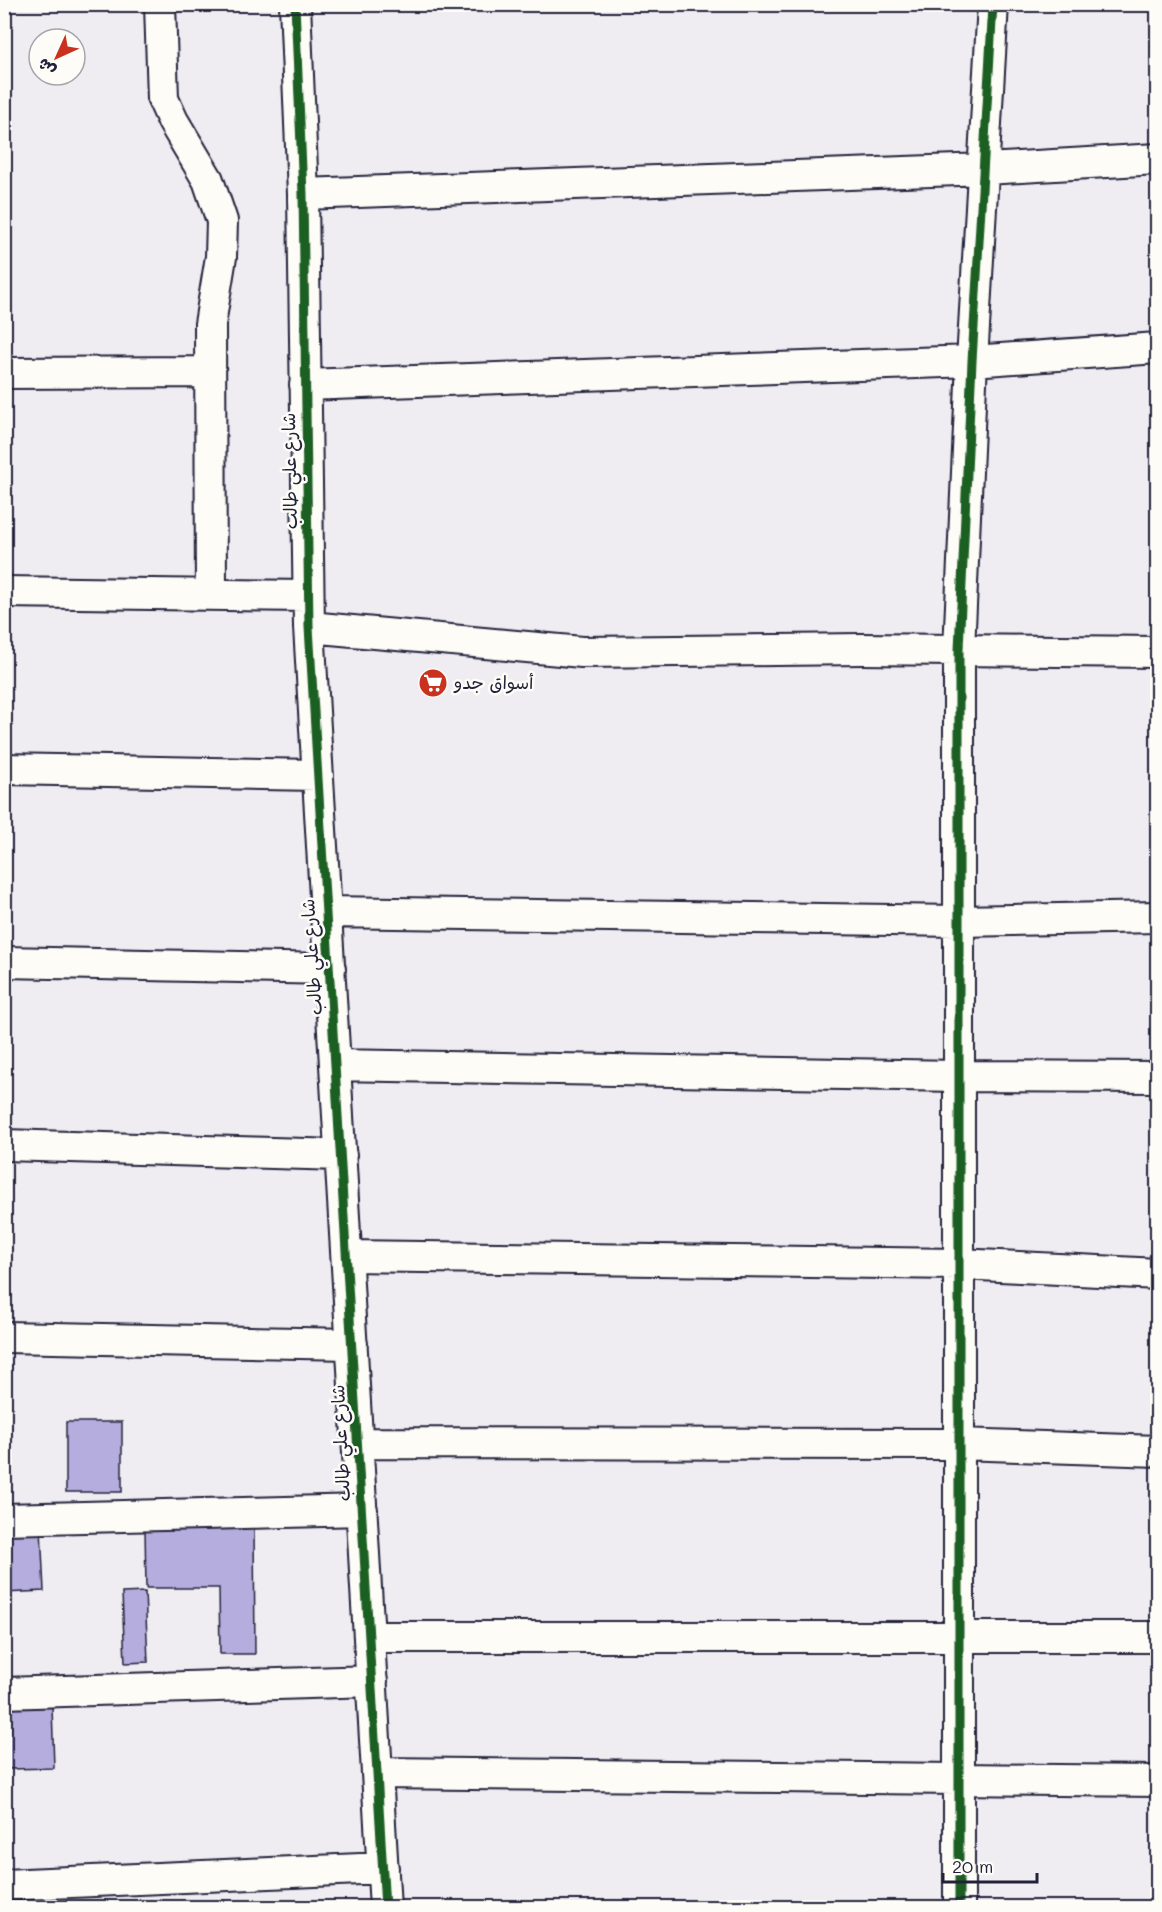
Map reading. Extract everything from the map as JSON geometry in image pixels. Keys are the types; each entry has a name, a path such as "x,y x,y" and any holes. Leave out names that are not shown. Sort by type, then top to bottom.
{"street":[{"path":"160,4 163,99 173,121 208,180 222,221 221,257 210,324 211,594"},
{"name":"شارع علي طالب","path":"294,4 303,194 309,627 385,1908"},
{"path":"959,1908 958,650 993,4"},
{"path":"303,194 985,169 1158,159"},
{"path":"305,384 972,361 1158,348"},
{"path":"4,373 210,372"},
{"path":"4,592 309,596"},
{"path":"309,627 582,652 958,650 1158,652"},
{"path":"4,769 318,775"},
{"path":"326,912 959,921 1158,917"},
{"path":"4,962 330,969"},
{"path":"335,1065 959,1076 1158,1077"},
{"path":"4,1144 341,1155"},
{"path":"346,1256 959,1264 1158,1274"},
{"path":"4,1337 352,1344"},
{"path":"358,1443 959,1444 1158,1451"},
{"path":"4,1519 362,1510"},
{"path":"369,1637 1158,1637"},
{"path":"4,1694 372,1681"},
{"path":"378,1773 1158,1781"},
{"path":"4,1885 383,1868"}],"building":[{"path":"66,1422 122,1422 122,1492 66,1492"},
{"path":"254,1527 255,1654 220,1654 219,1588 146,1588 145,1528"},
{"path":"41,1529 44,1591 4,1593 4,1531"},
{"path":"145,1592 148,1662 125,1663 122,1593"},
{"path":"52,1707 54,1768 8,1769 6,1708"}],"cycle path":[{"path":"295,4 303,194 309,627 385,1908"},
{"path":"959,1908 959,650 972,361 993,4"}],"place":[{"name":"أسواق جدو","path":"433,683"}]}
